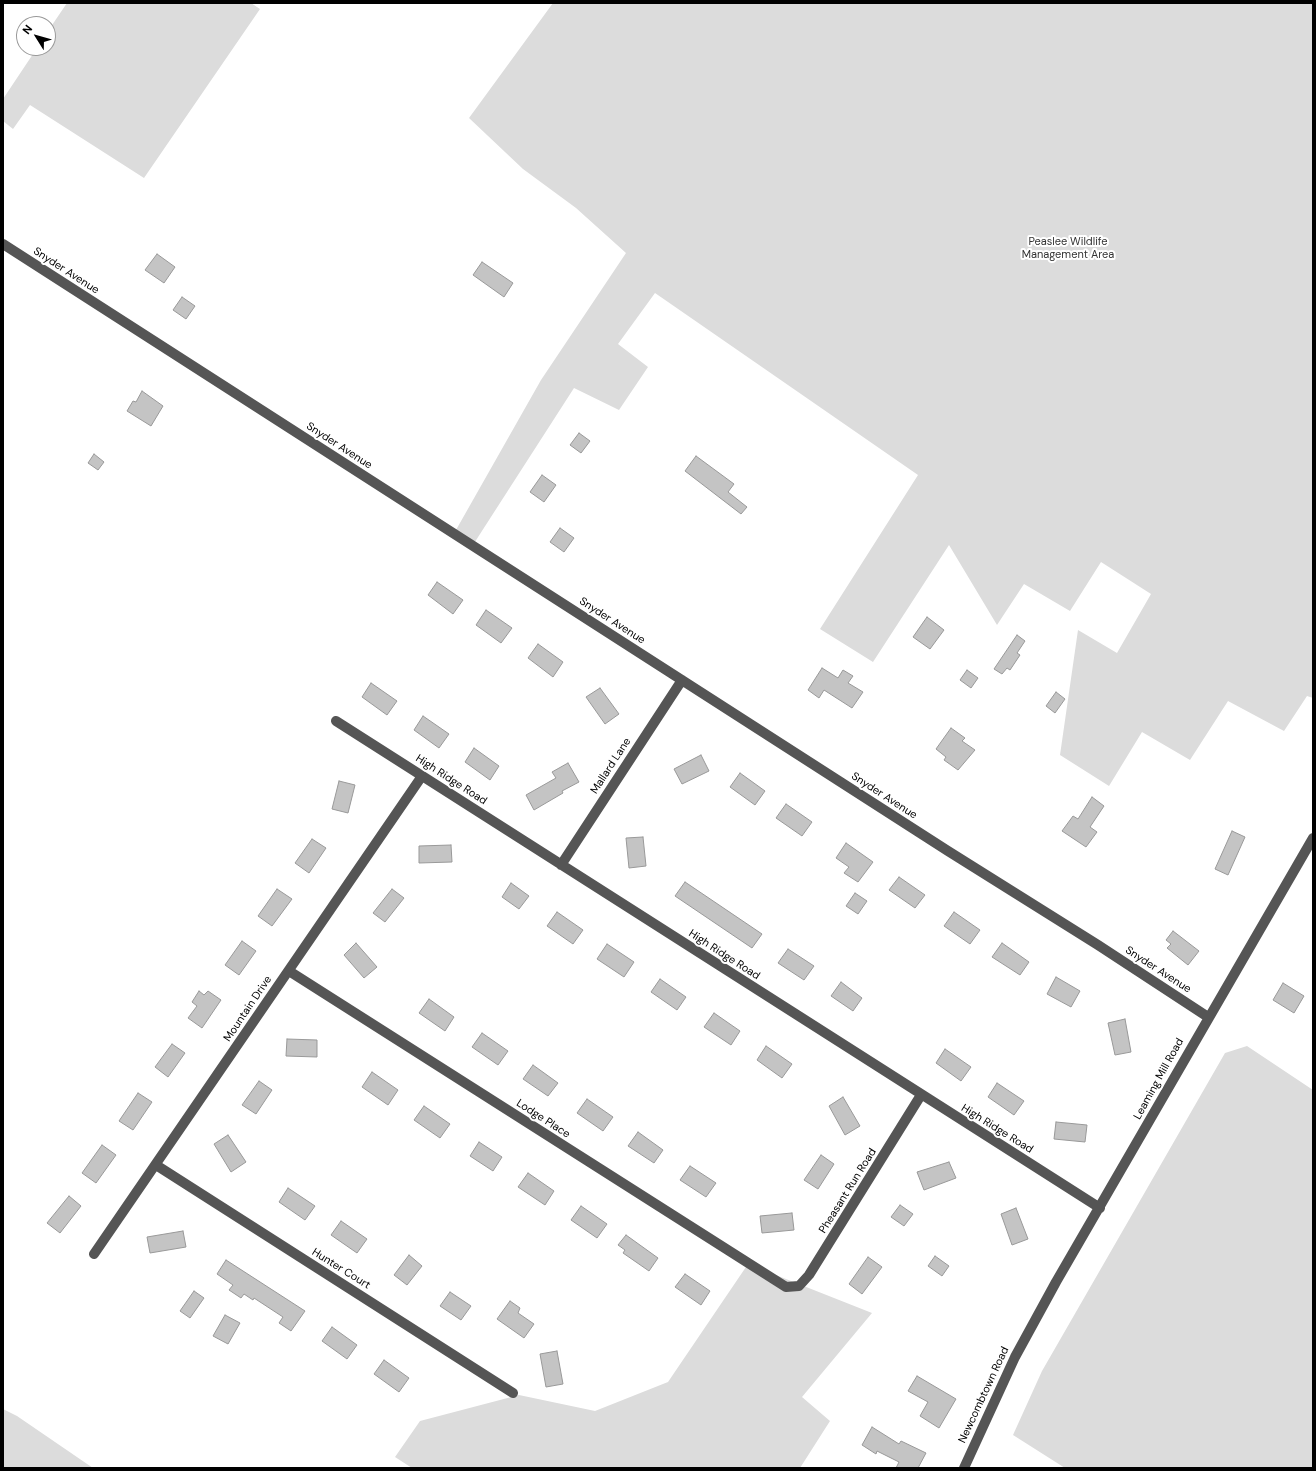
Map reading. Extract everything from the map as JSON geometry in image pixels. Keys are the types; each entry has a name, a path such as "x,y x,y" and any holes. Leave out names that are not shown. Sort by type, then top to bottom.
{"street":[{"name":"Snyder Avenue","path":"3,244 953,854 1098,945 1208,1017"},
{"name":"Mallard Lane","path":"561,865 682,680"},
{"name":"High Ridge Road","path":"336,720 1100,1208"},
{"name":"Mountain Drive","path":"94,1254 422,776"},
{"name":"Leaming Mill Road","path":"1028,1333 1208,1017 1313,838"},
{"name":"Lodge Place","path":"289,971 786,1286"},
{"name":"Pheasant Run Road","path":"786,1286 799,1286 809,1275 922,1095"},
{"name":"Hunter Court","path":"156,1165 513,1393"},
{"name":"Newcombtown Road","path":"964,1468 1015,1357 1028,1333"}],"green space":[{"path":"67,3 251,3 260,9 144,178 30,105 13,129 3,121 3,99 32,56 56,56 56,19"},
{"name":"Peaslee Wildlife Management Area","path":"553,3 1313,3 1313,698 1307,696 1284,731 1228,701 1190,760 1142,732 1109,786 1060,755 1078,630 1117,653 1151,594 1101,562 1070,611 1024,584 997,625 949,545 873,662 820,629 918,475 655,293 618,344 648,367 619,410 574,388 471,548 452,537 541,380 626,253 576,208 523,169 469,118"},
{"path":"1247,1046 1313,1090 1313,1468 1065,1468 1013,1435 1042,1371 1225,1053"},
{"path":"748,1264 872,1313 802,1397 830,1421 800,1468 412,1468 395,1457 420,1421 519,1395 595,1411 668,1382"},
{"path":"3,1409 17,1416 93,1468 3,1468"}],"building":[{"path":"157,254 175,267 164,283 145,270"},
{"path":"482,262 513,283 504,297 473,275"},
{"path":"182,297 195,306 186,319 173,310"},
{"path":"142,391 163,406 151,426 127,411 133,401 136,402"},
{"path":"579,433 590,441 581,453 570,445"},
{"path":"94,454 104,462 98,470 88,463"},
{"path":"696,456 734,484 728,492 747,507 741,514 685,471"},
{"path":"542,475 556,485 544,502 530,492"},
{"path":"560,528 574,538 564,552 550,542"},
{"path":"437,582 463,600 453,614 428,595"},
{"path":"486,610 512,628 501,643 476,625"},
{"path":"927,617 944,630 930,649 913,637"},
{"path":"1017,635 1025,641 1017,653 1020,655 1010,670 1007,668 1002,674 994,669"},
{"path":"538,644 563,662 553,677 528,658"},
{"path":"822,668 838,678 843,670 853,676 848,683 863,692 852,708 824,690 819,698 808,690"},
{"path":"967,670 978,678 971,688 960,680"},
{"path":"371,683 397,701 387,715 362,697"},
{"path":"600,688 619,714 605,724 586,697"},
{"path":"1056,692 1065,699 1055,713 1046,706"},
{"path":"423,716 449,734 439,748 414,730"},
{"path":"951,728 965,738 962,741 975,750 958,770 944,760 946,757 936,749"},
{"path":"474,748 499,766 490,780 465,762"},
{"path":"701,755 709,771 682,784 674,769"},
{"path":"568,763 579,782 562,791 563,793 534,810 526,795 556,778 552,772"},
{"path":"740,773 765,791 755,805 730,787"},
{"path":"339,781 355,785 348,813 332,809"},
{"path":"1092,797 1104,806 1090,827 1097,832 1086,847 1062,831 1073,816 1078,819"},
{"path":"786,804 812,822 802,836 776,818"},
{"path":"1232,831 1245,837 1228,875 1215,869"},
{"path":"643,837 646,866 629,868 626,838"},
{"path":"312,839 326,848 309,873 295,863"},
{"path":"846,843 873,862 858,882 844,873 849,867 836,858"},
{"path":"451,845 452,862 419,863 419,846"},
{"path":"899,877 925,895 915,908 889,890"},
{"path":"685,882 762,934 752,948 675,896"},
{"path":"511,883 529,896 519,909 502,897"},
{"path":"277,889 292,899 272,926 258,916"},
{"path":"392,889 404,898 385,922 373,913"},
{"path":"855,893 867,901 858,914 846,906"},
{"path":"557,912 583,930 573,944 547,926"},
{"path":"954,912 980,930 970,944 944,926"},
{"path":"1173,931 1199,951 1188,965 1167,948 1171,944 1166,940"},
{"path":"242,941 256,951 239,975 225,965"},
{"path":"356,943 377,967 364,978 344,955"},
{"path":"1002,943 1029,962 1020,975 992,957"},
{"path":"607,944 634,962 624,977 597,959"},
{"path":"788,949 814,966 804,980 778,963"},
{"path":"1056,977 1080,991 1071,1007 1047,994"},
{"path":"660,979 686,997 677,1010 651,992"},
{"path":"841,982 862,998 853,1011 831,996"},
{"path":"1283,983 1304,996 1294,1013 1273,1000"},
{"path":"199,991 204,995 208,991 221,1000 202,1028 188,1018 197,1006 192,1002"},
{"path":"429,999 454,1017 445,1031 419,1013"},
{"path":"714,1013 740,1031 731,1045 704,1027"},
{"path":"1125,1019 1131,1052 1115,1055 1108,1023"},
{"path":"482,1033 508,1051 498,1065 472,1047"},
{"path":"287,1039 317,1040 317,1057 286,1056"},
{"path":"172,1044 185,1053 168,1077 155,1067"},
{"path":"766,1046 792,1064 782,1078 757,1060"},
{"path":"945,1049 971,1067 961,1081 936,1063"},
{"path":"533,1065 558,1083 548,1096 523,1079"},
{"path":"372,1072 398,1090 388,1105 362,1087"},
{"path":"259,1081 272,1090 256,1114 242,1105"},
{"path":"997,1083 1024,1101 1014,1115 988,1097"},
{"path":"138,1093 152,1102 133,1130 119,1121"},
{"path":"843,1097 860,1126 845,1135 829,1106"},
{"path":"587,1099 613,1117 603,1131 577,1113"},
{"path":"424,1106 450,1124 440,1138 414,1120"},
{"path":"1056,1122 1087,1125 1085,1142 1054,1139"},
{"path":"638,1132 663,1150 654,1163 628,1146"},
{"path":"228,1135 246,1162 231,1172 214,1144"},
{"path":"479,1142 502,1157 493,1171 470,1156"},
{"path":"102,1145 116,1155 96,1183 82,1173"},
{"path":"821,1155 834,1164 818,1189 804,1180"},
{"path":"949,1162 956,1178 924,1190 917,1172"},
{"path":"690,1166 716,1183 706,1197 680,1180"},
{"path":"528,1173 554,1191 545,1205 518,1187"},
{"path":"288,1188 315,1206 305,1220 279,1202"},
{"path":"69,1196 81,1206 60,1233 47,1223"},
{"path":"900,1205 913,1214 904,1226 891,1217"},
{"path":"581,1206 607,1224 597,1238 571,1220"},
{"path":"1016,1208 1028,1239 1012,1245 1001,1214"},
{"path":"792,1213 794,1230 762,1233 760,1216"},
{"path":"341,1221 367,1239 357,1253 331,1235"},
{"path":"183,1231 186,1247 150,1253 147,1237"},
{"path":"626,1235 658,1258 649,1271 623,1253 625,1250 618,1245"},
{"path":"409,1255 422,1266 407,1285 394,1275"},
{"path":"935,1256 949,1266 942,1276 928,1266"},
{"path":"868,1257 882,1267 862,1294 849,1284"},
{"path":"226,1260 305,1311 291,1331 279,1323 283,1317 254,1298 253,1300 244,1294 241,1298 229,1290 233,1285 217,1274"},
{"path":"685,1274 710,1291 701,1305 675,1287"},
{"path":"194,1291 204,1298 190,1318 180,1311"},
{"path":"450,1292 471,1306 461,1320 440,1306"},
{"path":"510,1301 520,1308 518,1313 534,1324 524,1338 497,1319"},
{"path":"225,1315 240,1323 228,1344 213,1336"},
{"path":"332,1327 357,1345 347,1359 322,1341"},
{"path":"557,1351 563,1384 546,1387 540,1354"},
{"path":"384,1360 409,1378 399,1392 374,1374"},
{"path":"917,1376 956,1399 939,1428 920,1416 928,1402 908,1391"},
{"path":"872,1427 899,1444 901,1441 926,1453 918,1468 896,1468 899,1462 877,1451 876,1454 862,1445"}]}
